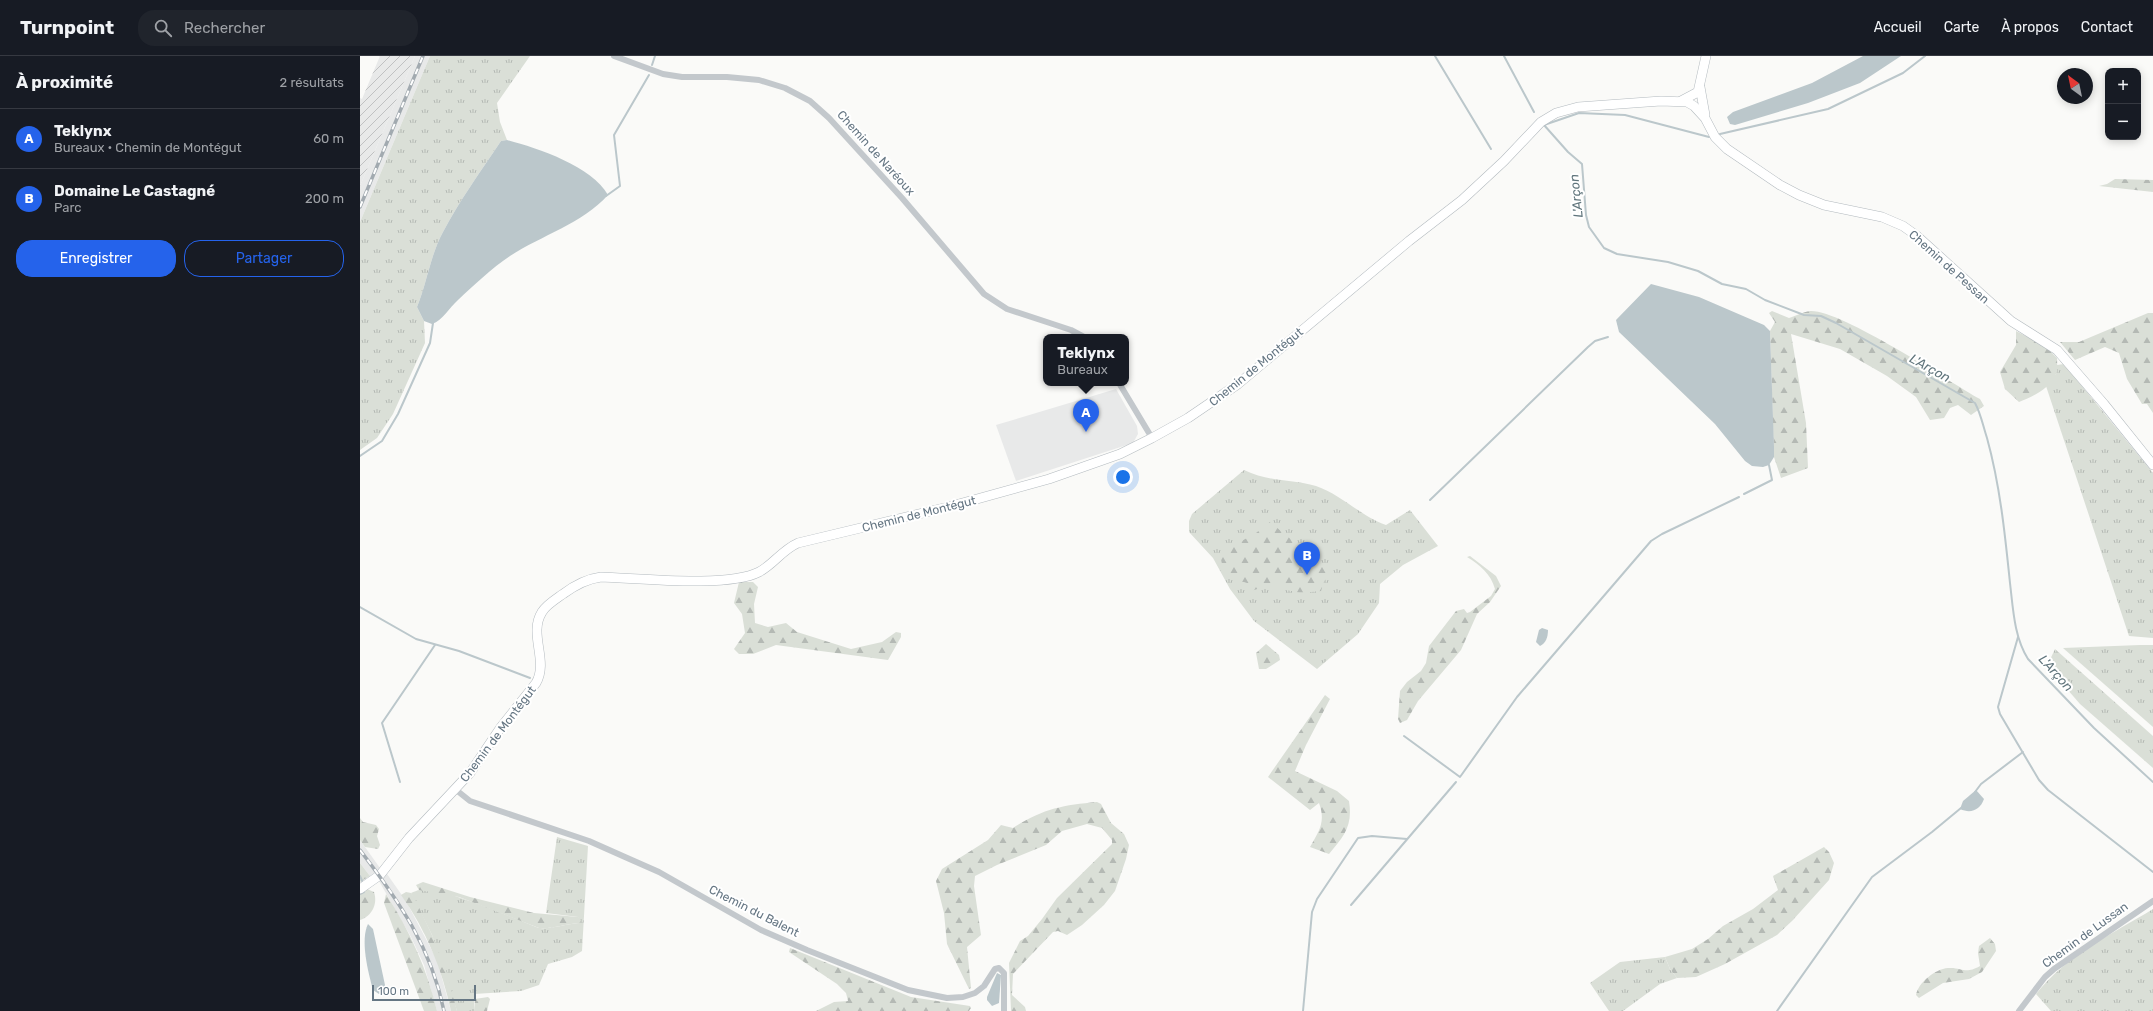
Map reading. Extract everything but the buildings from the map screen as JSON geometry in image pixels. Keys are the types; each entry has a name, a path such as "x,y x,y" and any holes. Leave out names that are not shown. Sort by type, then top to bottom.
{"street":[{"name":"Chemin de Naréoux","path":"614,56 663,74 682,77 727,77 759,80 785,88 810,101 829,118 907,203 984,294 1007,309 1071,330 1078,334"},
{"path":"1681,101 1698,92 1706,56"},
{"path":"1700,87 1705,118"},
{"name":"Chemin de Pessan","path":"1681,101 1694,106 1705,118 1720,142 1780,185 1799,195 1824,205 1864,212 1894,222 1917,236 2011,321 2057,350 2104,404 2153,465"},
{"name":"Chemin de Montégut","path":"360,889 380,875 409,838 470,773 540,676 536,627 543,610 582,581 601,577 681,580 747,576 760,571 787,548 798,543 948,507 1049,479 1120,454 1188,418 1238,384 1409,241 1462,200 1504,161 1541,122 1556,113 1578,108 1681,101"},
{"path":"1121,386 1152,438"},
{"name":"Chemin du Balent","path":"455,789 470,801 589,841 659,872 761,930 908,990 946,998 963,997 975,993 984,986 995,969 999,968 1004,973 1004,1011"},
{"name":"Chemin de Lussan","path":"2019,1011 2045,977 2054,969 2153,901"}],"shaded area":[{"path":"380,56 415,56 360,186 360,98 362,99"},
{"path":"415,56 430,56 360,222 360,186"},
{"path":"1863,56 1901,56 1860,83 1808,103 1735,125 1730,124 1727,117 1733,112 1812,83"},
{"path":"507,140 548,153 577,167 590,175 608,195 598,205 574,222 522,249 503,261 490,271 436,322 432,324 424,321 417,307 439,241 449,220 478,175 501,141"},
{"path":"1651,284 1699,297 1764,325 1770,331 1774,457 1769,465 1763,467 1752,466 1745,461 1715,424 1619,332 1616,320"},
{"path":"1116,389 1137,426 1138,434 1133,443 1016,481 996,425"},
{"path":"1542,628 1548,630 1548,633 1545,641 1540,646 1536,642 1539,630"},
{"path":"1976,790 1984,799 1980,806 1971,811 1960,809 1963,801"},
{"path":"360,840 380,868 370,876 360,863"},
{"path":"387,874 406,901 437,960 451,1011 437,1011 424,965 411,937 379,881"},
{"path":"368,924 373,929 385,985 382,993 379,994 373,990 366,956 365,939"},
{"path":"997,973 1001,975 999,1003 992,1006 987,1000 987,997"}],"green space":[{"path":"430,56 530,56 497,103 500,122 507,140 501,141 470,186 449,220 435,250 417,307 424,321 425,343 393,414 377,438 360,450 360,222"},
{"path":"2115,179 2153,180 2153,192 2099,186 2107,184"},
{"path":"1772,311 1789,318 1810,311 1825,313 1845,321 1869,333 1980,399 1984,406 1971,415 1958,405 1950,408 1944,418 1930,420 1916,397 1887,376 1840,349 1791,334 1806,423 1808,468 1781,478 1774,457 1770,331 1775,322 1769,313"},
{"path":"2148,313 2153,313 2153,413 2147,404 2142,404 2127,379 2119,353 2105,347 2075,360 2060,342 2079,342"},
{"path":"2016,331 2046,347 2057,358 2057,372 2050,384 2035,395 2019,402 2005,389 2000,372 2016,345"},
{"path":"2064,364 2153,473 2153,638 2129,636 2046,386 2056,374 2057,365"},
{"path":"1244,470 1262,477 1316,486 1335,495 1369,517 1386,525 1410,510 1438,546 1403,565 1380,584 1379,603 1358,634 1317,669 1254,621 1230,589 1213,558 1189,532 1189,521 1192,514"},
{"path":"1270,522 1333,574 1324,581 1321,591 1297,592 1286,590 1273,584 1251,591 1247,583 1235,581 1228,576 1224,569 1220,553 1256,533"},
{"path":"1470,556 1496,576 1501,586 1490,602 1477,614 1461,650 1418,701 1407,720 1400,723 1398,719 1400,691 1407,682 1421,671 1426,663 1429,646 1456,611 1464,609 1467,613 1470,612 1491,596 1495,589 1488,574 1467,557"},
{"path":"739,582 753,582 758,587 754,604 755,623 768,627 786,623 797,632 851,649 882,642 896,632 901,633 901,637 888,660 776,645 753,654 739,654 734,649 745,633 742,614 734,603"},
{"path":"1266,644 1279,655 1280,660 1266,669 1259,669 1256,653"},
{"path":"2153,645 2153,727 2063,648"},
{"path":"2055,649 2153,736 2153,768 2080,704 2047,666"},
{"path":"1325,695 1330,699 1306,745 1295,771 1337,791 1349,801 1350,817 1346,830 1339,842 1329,854 1310,847 1319,831 1322,821 1319,803 1310,810 1268,777"},
{"path":"1097,802 1101,804 1111,823 1124,834 1129,845 1126,859 1115,891 1104,905 1082,925 1067,935 1058,931 1053,932 1013,974 1012,995 1025,1007 1026,1011 1011,1011 1009,963 1020,941 1028,936 1057,898 1112,844 1112,840 1102,828 1087,824 1062,831 1046,845 997,865 975,876 974,886 981,935 967,947 971,988 969,989 947,944 944,913 936,881 942,869 988,840 1001,825 1013,828 1043,812 1063,807"},
{"path":"360,818 363,822 376,825 379,829 377,836 380,845 378,849 365,847 360,840"},
{"path":"557,837 588,846 582,951 572,957 548,964 539,985 521,991 474,994 474,1011 457,1011 432,935 411,893 420,890 430,890 444,893 479,904 539,928 549,928 579,923 578,917 546,913"},
{"path":"1824,847 1829,852 1834,863 1829,880 1792,921 1777,935 1725,964 1696,977 1677,978 1670,969 1665,957 1692,949 1708,939 1723,926 1753,909 1778,890 1773,876"},
{"path":"360,863 370,876 360,882"},
{"path":"423,882 470,897 534,913 578,917 581,920 579,923 549,928 539,928 459,897 419,890 416,885"},
{"path":"367,889 374,892 375,901 371,913 360,920 360,893"},
{"path":"406,892 411,893 414,897 432,935 446,970 457,1011 451,1011 443,980 432,950 418,922 401,895"},
{"path":"386,894 403,922 417,951 433,995 437,1011 424,1011 384,903"},
{"path":"2153,909 2153,1011 2051,1011 2036,994 2048,980 2091,946"},
{"path":"1990,938 1995,944 1996,951 1982,972 1969,979 1943,983 1919,998 1916,995 1917,990 1924,981 1938,971 1948,968 1970,970 1980,966 1978,953 1979,946"},
{"path":"790,948 911,997 970,1006 971,1008 969,1011 816,1011 834,1002 848,1001 846,993 837,984 789,952"},
{"path":"1665,957 1670,969 1677,978 1660,984 1623,1011 1609,1011 1590,983 1620,962"},
{"path":"488,997 490,999 487,1011 474,1011 475,999"}],"waterway":[{"path":"652,65 655,56"},
{"path":"1435,56 1491,149"},
{"name":"L'Arçon","path":"1504,56 1534,112"},
{"path":"1720,134 1828,109 1903,73 1925,56"},
{"path":"606,196 620,186 614,135 649,75"},
{"name":"L'Arçon","path":"1709,137 1625,115 1579,113 1544,125 1568,152 1582,164 1586,215 1589,227 1604,248 1617,254 1668,262 1698,271 1722,284 1746,289 1765,300 1804,315 1821,316 1836,323 1975,403 1992,456 1999,492 2015,622 2023,650 2028,659 2094,728 2153,782"},
{"path":"360,456 382,441 398,414 430,343 433,323"},
{"path":"1430,500 1588,347 1595,341 1608,337"},
{"path":"1744,494 1772,480 1769,465"},
{"path":"1404,736 1460,777 1517,697 1651,541 1662,534 1739,497"},
{"path":"360,607 416,639 459,651 530,678"},
{"path":"2018,637 1998,707 2000,714 2039,780 2048,790 2153,872"},
{"path":"400,782 382,723 435,645"},
{"path":"1975,792 1981,784 2023,752"},
{"path":"1351,905 1456,782"},
{"path":"1777,1011 1872,877 1961,808"},
{"path":"1303,1011 1312,912 1317,899 1358,838 1372,836 1407,839"},
{"path":"360,876 363,883"},
{"path":"360,894 364,892"}],"railway":[{"path":"360,207 423,56"},
{"path":"360,850 400,906 422,945 431,966 444,1011"}],"place":[{"name":"Teklynx","path":"1086,432"},
{"name":"Domaine Le Castagné","path":"1307,575"}]}
